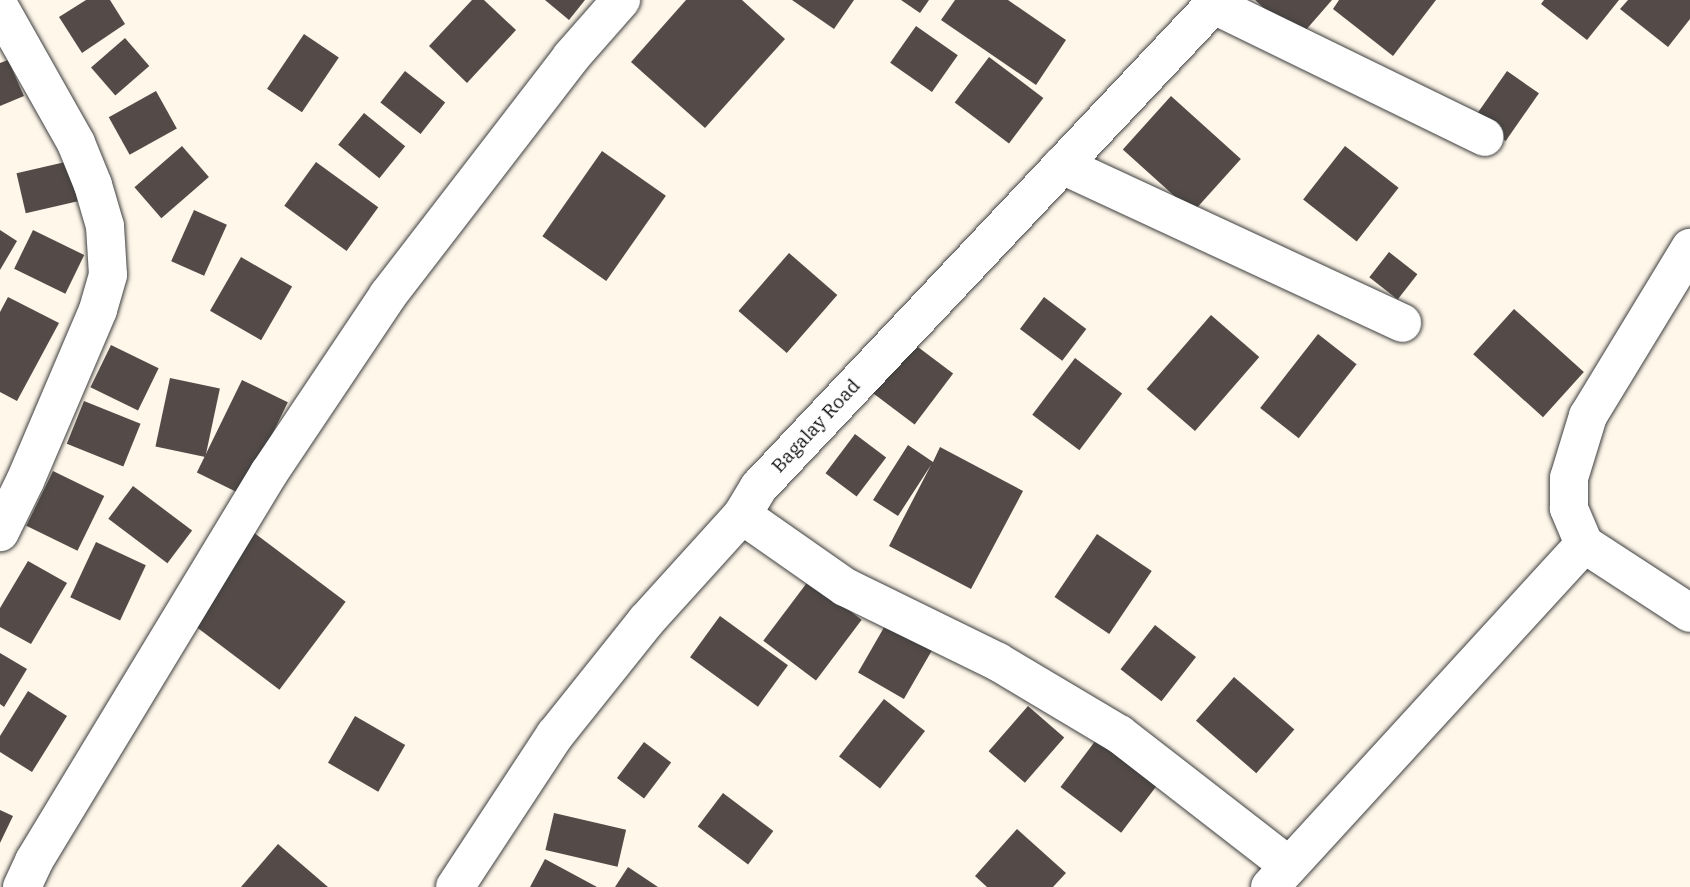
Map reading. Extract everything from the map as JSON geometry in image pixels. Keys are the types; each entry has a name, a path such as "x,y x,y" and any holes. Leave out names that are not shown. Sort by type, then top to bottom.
{"street":[{"path":"22,887 34,860 269,473 388,295 571,57 621,0"},
{"path":"1216,2 1485,137"},
{"name":"Bagalay Road","path":"455,887 555,735 646,621 742,515 759,487 1216,2"},
{"path":"0,8 76,143 93,185 106,226 108,275 98,310 13,473 0,531"},
{"path":"1062,164 1402,323"},
{"path":"1690,248 1588,416 1569,478 1569,508 1584,544 1690,613"},
{"path":"742,515 845,587 998,662 1119,734 1279,876 1584,544"}],"building":[{"path":"86,0 110,0 125,24 82,53 59,17"},
{"path":"472,0 484,0 516,30 467,83 429,46"},
{"path":"545,0 585,0 569,20"},
{"path":"686,0 742,0 785,39 705,128 631,62"},
{"path":"792,0 854,0 834,29"},
{"path":"901,0 929,0 920,13"},
{"path":"955,0 1008,0 1066,40 1036,85 941,20"},
{"path":"1255,0 1332,0 1298,39"},
{"path":"1339,0 1436,0 1393,56 1333,9"},
{"path":"1544,0 1619,0 1587,40 1541,4"},
{"path":"1628,0 1690,0 1690,19 1668,47 1620,9"},
{"path":"916,26 958,55 932,92 890,63"},
{"path":"304,34 339,57 302,112 267,89"},
{"path":"125,38 149,66 115,95 91,68"},
{"path":"989,57 1043,98 1009,143 955,103"},
{"path":"8,60 24,96 0,106 0,63"},
{"path":"405,71 445,102 421,134 380,103"},
{"path":"1507,71 1539,93 1506,141 1474,119"},
{"path":"156,91 177,129 130,155 109,117"},
{"path":"1171,96 1241,159 1193,212 1123,150"},
{"path":"364,113 405,146 379,178 338,145"},
{"path":"182,146 209,177 161,218 134,187"},
{"path":"1345,146 1399,188 1357,241 1303,200"},
{"path":"602,151 666,196 606,281 542,236"},
{"path":"74,160 83,200 26,213 17,173"},
{"path":"316,162 378,207 347,251 284,206"},
{"path":"194,210 227,225 204,276 171,261"},
{"path":"0,230 17,241 0,270"},
{"path":"33,230 84,255 65,294 14,269"},
{"path":"1389,252 1417,274 1398,299 1369,277"},
{"path":"789,253 837,295 787,353 738,311"},
{"path":"241,257 292,286 261,340 210,311"},
{"path":"8,297 59,323 17,401 0,392 0,312"},
{"path":"1044,297 1086,329 1062,361 1020,329"},
{"path":"1514,309 1584,372 1543,417 1473,354"},
{"path":"1211,315 1259,357 1195,431 1147,389"},
{"path":"1318,334 1357,364 1299,438 1260,408"},
{"path":"906,338 953,374 915,425 867,389"},
{"path":"111,345 159,368 138,410 90,387"},
{"path":"1075,358 1122,394 1079,450 1032,415"},
{"path":"170,378 220,389 205,457 155,446"},
{"path":"242,380 288,402 243,495 197,473"},
{"path":"84,401 141,424 123,467 67,444"},
{"path":"855,434 886,457 857,497 826,473"},
{"path":"908,445 933,462 940,447 1023,491 971,589 889,546 931,465 898,516 873,500"},
{"path":"53,471 104,496 77,551 26,526"},
{"path":"133,486 192,531 167,563 108,519"},
{"path":"253,532 346,602 279,690 187,620"},
{"path":"1097,534 1152,571 1109,634 1055,597"},
{"path":"96,542 146,565 120,621 70,597"},
{"path":"28,561 67,583 31,644 0,627 0,608"},
{"path":"809,580 862,620 816,680 763,641"},
{"path":"720,616 788,665 758,707 690,657"},
{"path":"890,617 936,644 904,699 858,672"},
{"path":"1155,625 1196,657 1161,701 1121,669"},
{"path":"0,653 27,669 4,707 0,704"},
{"path":"1234,677 1294,729 1256,773 1196,721"},
{"path":"28,691 67,716 32,772 0,752 0,736"},
{"path":"884,699 925,731 880,789 839,757"},
{"path":"1028,706 1064,737 1025,783 989,751"},
{"path":"355,716 405,745 378,792 328,763"},
{"path":"1102,732 1163,778 1121,833 1060,787"},
{"path":"644,742 671,762 644,798 617,778"},
{"path":"723,793 773,831 748,864 698,827"},
{"path":"0,810 13,816 0,843"},
{"path":"554,813 626,830 618,867 545,850"},
{"path":"1017,829 1066,873 1053,887 987,887 975,876"},
{"path":"278,844 328,887 241,887"},
{"path":"545,859 597,887 530,887"},
{"path":"628,867 658,887 615,887"}]}
